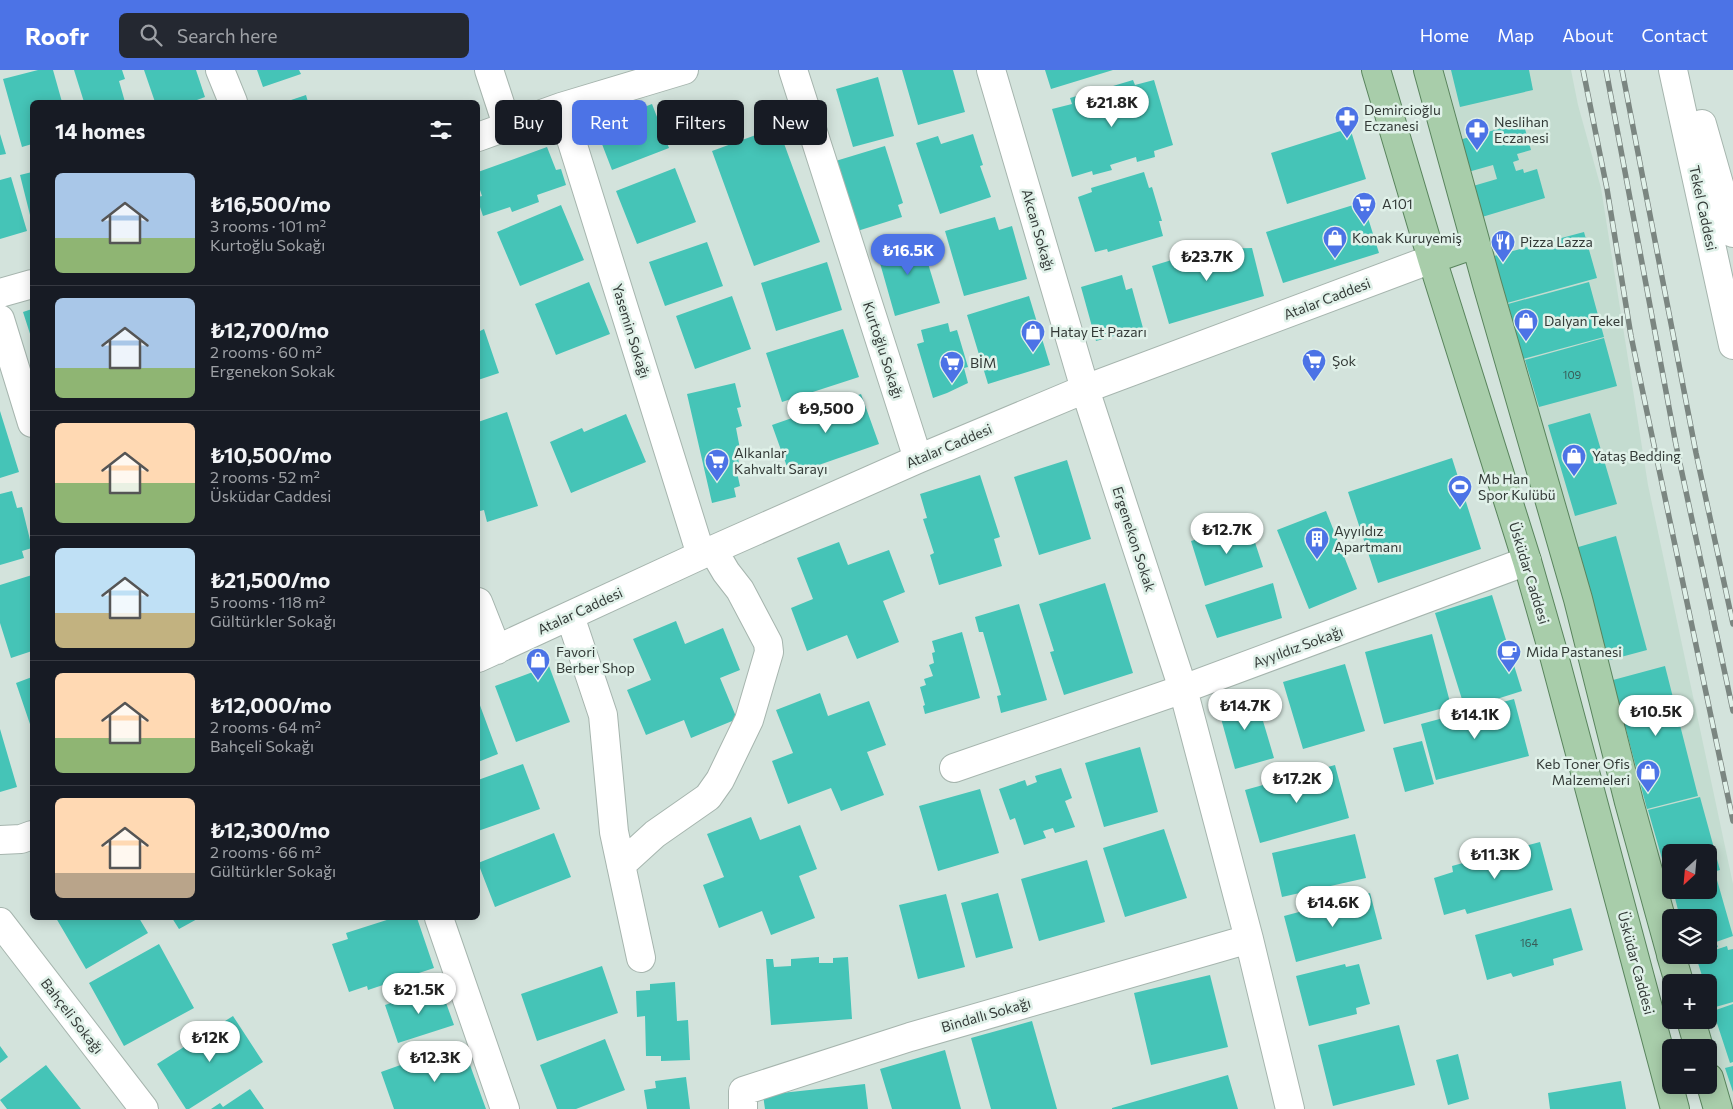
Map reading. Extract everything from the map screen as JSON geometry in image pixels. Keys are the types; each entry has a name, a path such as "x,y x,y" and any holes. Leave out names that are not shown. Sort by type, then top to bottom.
{"main road":[{"name":"Üsküdar Caddesi","path":"1376,70 1432,259 1527,561 1553,652 1674,1109"},
{"path":"1428,70 1578,599 1629,802 1662,922"},
{"path":"1432,259 1476,244"},
{"path":"1714,1094 1718,1109"}],"street":[{"path":"220,70 232,100"},
{"path":"489,70 499,100"},
{"path":"562,107 684,70"},
{"name":"Kurtoğlu Sokağı","path":"792,70 918,459"},
{"name":"Akcan Sokağı","path":"992,70 1085,389"},
{"name":"Tekel Caddesi","path":"1673,70 1733,345"},
{"name":"Tekel Caddesi","path":"1686,70 1733,233"},
{"name":"Yasemin Sokağı","path":"562,110 707,552 740,590 768,643 769,652 761,684 741,740 724,773 708,797 655,834 621,865"},
{"path":"480,136 495,130"},
{"name":"Atalar Caddesi","path":"488,654 707,552 918,459 1085,389 1432,259"},
{"path":"0,293 30,285"},
{"path":"0,320 30,417"},
{"name":"Ergenekon Sokak","path":"1085,389 1183,689 1290,1109"},
{"name":"Ayyıldız Sokağı","path":"954,768 1183,689 1527,561"},
{"path":"480,612 488,654"},
{"path":"570,616 603,715 614,832 641,958"},
{"path":"0,840 30,837"},
{"path":"440,920 505,1109"},
{"name":"Bahçeli Sokağı","path":"0,922 144,1109"},
{"name":"Bindallı Sokağı","path":"743,1109 743,1091 910,1037 1248,939"}],"shaded area":[{"path":"1444,70 1571,70 1578,105 1601,188 1648,485 1733,884 1733,1109 1726,1109 1717,1078 1717,1039 1706,1039 1703,1029 1717,1029 1717,974 1687,974 1684,964 1717,964 1717,909 1668,909 1666,899 1718,899 1718,844 1662,844 1662,885"}],"building":[{"path":"38,70 53,70 61,100 30,100 30,145 22,147 3,79"},
{"path":"74,70 122,70 125,79 119,81 124,100 83,100"},
{"path":"144,70 196,70 205,97 197,100 154,100"},
{"path":"257,70 299,70 301,74 263,87"},
{"path":"902,70 953,70 965,112 918,125"},
{"path":"1045,70 1113,70 1051,89"},
{"path":"1451,70 1529,70 1533,90 1460,107"},
{"path":"878,77 894,136 853,147 836,89"},
{"path":"1133,80 1135,85 1154,80 1173,145 1154,151 1155,157 1137,162 1136,157 1110,165 1112,170 1093,175 1092,171 1072,177 1052,109 1072,104 1070,98 1090,92 1092,97 1114,91 1113,86"},
{"path":"306,95 307,100 291,100"},
{"path":"652,104 657,117 657,145 668,145 669,148 612,170 602,145 647,145 647,106"},
{"path":"1523,122 1531,150 1517,154 1519,160 1513,162 1516,171 1523,169 1524,173 1537,169 1545,198 1482,217 1473,186 1497,179 1493,165 1468,172 1459,140"},
{"path":"1350,128 1366,179 1287,204 1271,153"},
{"path":"0,134 6,154 0,155"},
{"path":"973,134 983,165 980,166 991,197 940,214 916,143 938,136 941,144"},
{"path":"754,136 754,145 785,145 820,242 754,266 712,151 728,145 744,145 744,139"},
{"path":"885,146 903,203 898,205 902,217 851,233 829,163"},
{"path":"547,147 556,170 561,169 566,185 537,195 539,202 512,212 510,207 483,216 480,207 480,196 482,196 480,190 480,171"},
{"path":"675,168 696,222 637,244 616,191"},
{"path":"30,172 30,215 20,175"},
{"path":"1144,172 1149,188 1152,187 1162,221 1159,221 1163,236 1108,252 1107,249 1095,252 1078,197 1092,192 1091,188"},
{"path":"11,177 27,231 0,239 0,180"},
{"path":"1363,202 1379,253 1283,283 1266,232"},
{"path":"561,205 584,260 520,286 497,232"},
{"path":"995,217 999,230 1012,226 1027,279 964,296 945,231"},
{"path":"1584,232 1597,278 1507,303 1494,256"},
{"path":"920,237 940,303 895,316 876,249"},
{"path":"707,242 723,286 665,306 649,262"},
{"path":"1252,248 1264,296 1169,324 1152,266 1208,249"},
{"path":"827,262 842,310 776,331 761,283"},
{"path":"1122,275 1126,290 1132,288 1143,328 1096,341 1081,287"},
{"path":"589,282 610,334 556,355 535,304"},
{"path":"1589,282 1604,337 1523,359 1508,304"},
{"path":"732,296 751,349 695,369 676,316"},
{"path":"1029,296 1050,365 988,384 967,315"},
{"path":"30,310 30,334 23,312"},
{"path":"948,323 950,332 957,330 968,367 964,368 968,383 933,398 917,344 924,342 921,330"},
{"path":"484,329 499,373 480,379 480,331"},
{"path":"843,329 859,377 782,402 766,353"},
{"path":"1604,338 1617,386 1539,407 1525,360"},
{"path":"735,383 741,407 737,408 742,426 736,428 740,449 736,450 740,467 736,468 740,486 734,488 736,497 712,503 687,394"},
{"path":"861,394 879,444 790,475 772,425"},
{"path":"0,411 19,472 0,478"},
{"path":"507,412 538,506 487,522 484,510 480,511 480,421"},
{"path":"1590,413 1617,504 1575,516 1548,425"},
{"path":"626,414 646,462 571,493 550,442 582,428 584,432"},
{"path":"1452,458 1481,549 1378,583 1348,492"},
{"path":"1067,460 1091,539 1039,555 1014,477"},
{"path":"980,475 1000,537 994,539 1002,566 939,585 930,555 934,553 923,519 927,518 920,494"},
{"path":"12,491 17,508 22,507 30,540 30,549 22,551 24,558 0,565 0,494"},
{"name":"Ayyıldız Apartmanı","path":"1326,511 1357,589 1309,609 1277,530"},
{"path":"1249,524 1263,567 1205,586 1191,541"},
{"path":"1616,536 1647,650 1606,661 1575,548"},
{"path":"839,542 848,565 889,550 905,592 883,601 899,642 857,659 847,635 807,651 791,608 813,599 797,558"},
{"path":"30,576 30,652 11,658 0,623 0,585"},
{"path":"1105,583 1133,673 1064,695 1050,652 1054,651 1039,604"},
{"path":"1273,583 1282,618 1217,638 1205,605"},
{"path":"1492,595 1522,691 1465,709 1435,613"},
{"path":"1019,604 1047,700 1001,713 997,696 1001,695 983,632 979,632 975,617"},
{"path":"676,621 685,644 723,628 740,670 720,678 737,719 691,738 684,720 646,735 627,690 651,680 633,639"},
{"path":"962,632 980,698 925,714 923,706 925,705 920,687 926,685 924,679 933,676 929,665 934,663 932,653 935,652 932,641"},
{"path":"1432,634 1451,706 1384,724 1365,652"},
{"path":"1345,664 1365,731 1303,749 1283,682"},
{"path":"549,666 570,722 516,742 495,686"},
{"path":"1665,666 1698,796 1647,809 1613,680"},
{"path":"30,678 30,724 16,683"},
{"path":"820,693 828,716 869,701 886,745 867,752 884,795 841,811 831,788 788,804 772,761 793,753 776,710"},
{"path":"1255,694 1274,758 1235,769 1217,704"},
{"path":"1514,699 1529,756 1436,780 1421,724"},
{"path":"480,705 498,754 480,761"},
{"path":"0,729 17,787 0,792"},
{"path":"1422,741 1434,784 1405,792 1393,748"},
{"path":"1140,747 1158,812 1104,827 1085,763"},
{"path":"523,764 540,809 480,830 480,779"},
{"path":"1335,765 1349,818 1260,843 1245,790"},
{"path":"1061,768 1072,798 1065,801 1075,827 1055,833 1053,828 1043,831 1046,838 1024,845 1015,818 1010,820 999,789 1025,780 1027,786 1037,782 1035,776"},
{"path":"980,789 999,853 938,871 919,806"},
{"path":"1700,797 1713,844 1662,844 1662,859 1648,810"},
{"path":"751,817 760,840 800,825 817,869 799,876 815,918 771,935 762,911 719,928 703,885 724,877 707,834"},
{"path":"1164,829 1187,898 1125,917 1103,848"},
{"path":"554,833 571,877 495,907 480,868 480,862"},
{"path":"1355,834 1366,878 1282,897 1272,853"},
{"path":"1540,842 1553,890 1467,914 1465,909 1444,915 1434,878 1453,872 1452,866"},
{"path":"1087,860 1105,922 1039,941 1021,879"},
{"path":"1718,884 1733,936 1717,942 1717,909 1678,909 1675,899 1718,899"},
{"path":"998,893 1013,948 976,958 961,903"},
{"path":"1370,893 1382,939 1296,962 1284,916"},
{"path":"946,894 965,967 918,979 899,905"},
{"path":"1571,908 1583,950 1553,959 1554,965 1513,977 1511,973 1487,980 1475,935"},
{"path":"57,920 140,920 148,933 86,969"},
{"path":"173,920 195,920 179,929"},
{"path":"387,920 418,920 434,968 368,990 367,986 349,992 332,944 348,939 346,933"},
{"path":"159,944 194,1008 124,1046 89,983"},
{"path":"1727,946 1728,950 1733,949 1733,1002 1717,1007 1717,974 1701,974 1698,964 1717,964 1717,949"},
{"path":"819,957 819,963 833,963 833,958 848,957 852,1019 771,1025 766,959 773,959 774,967 791,966 791,959"},
{"path":"1345,964 1346,967 1359,964 1370,1004 1356,1008 1357,1014 1309,1026 1296,976"},
{"path":"602,966 618,1013 537,1041 521,994"},
{"path":"1210,975 1228,1047 1151,1065 1134,993"},
{"path":"675,982 677,1021 688,1020 690,1060 661,1061 661,1056 646,1056 645,1016 637,1017 636,991 650,990 650,984"},
{"path":"440,986 454,1025 398,1043 385,1005"},
{"path":"1733,1004 1733,1062 1730,1063 1717,1023 1717,1010"},
{"path":"233,1016 263,1062 189,1109 186,1109 157,1064"},
{"path":"1032,1021 1057,1109 991,1109 971,1038"},
{"path":"1399,1025 1415,1085 1333,1106 1318,1045"},
{"path":"605,1039 625,1090 576,1109 557,1109 540,1065"},
{"path":"462,1043 486,1109 394,1109 381,1072"},
{"path":"0,1046 8,1057 0,1063"},
{"path":"945,1050 961,1109 892,1109 880,1069"},
{"path":"1458,1054 1469,1099 1448,1105 1436,1060"},
{"path":"46,1065 81,1109 7,1109 0,1100"},
{"path":"1733,1066 1733,1092 1725,1068"},
{"path":"1228,1075 1238,1109 1112,1109 1112,1108"},
{"path":"686,1077 690,1109 647,1109 644,1090 656,1088 655,1081"},
{"path":"1621,1081 1626,1109 1550,1109 1548,1093"},
{"path":"865,1084 868,1109 765,1109 763,1095"},
{"path":"250,1089 264,1109 211,1109 220,1103 223,1107"}],"railway":[{"path":"1583,70 1607,189 1631,336 1733,821"},
{"path":"1606,70 1676,445 1733,711"},
{"path":"1622,70 1696,453 1733,624"}],"place":[{"name":"Demircioğlu Eczanesi","path":"1347,139"},
{"name":"Neslihan Eczanesi","path":"1477,151"},
{"name":"A101","path":"1364,225"},
{"name":"Konak Kuruyemiş","path":"1335,259"},
{"name":"Pizza Lazza","path":"1503,263"},
{"name":"Dalyan Tekel","path":"1526,342"},
{"name":"Hatay Et Pazarı","path":"1033,353"},
{"name":"Şok","path":"1314,382"},
{"name":"BİM","path":"952,384"},
{"name":"Yataş Bedding","path":"1574,477"},
{"name":"Alkanlar Kahvaltı Sarayı","path":"717,482"},
{"name":"Mb Han Spor Kulübü","path":"1460,508"},
{"name":"Ayyıldız Apartmanı","path":"1317,560"},
{"name":"Mida Pastanesi","path":"1509,673"},
{"name":"Favori Berber Shop","path":"538,681"},
{"name":"Keb Toner Ofis Malzemeleri","path":"1648,793"}]}
